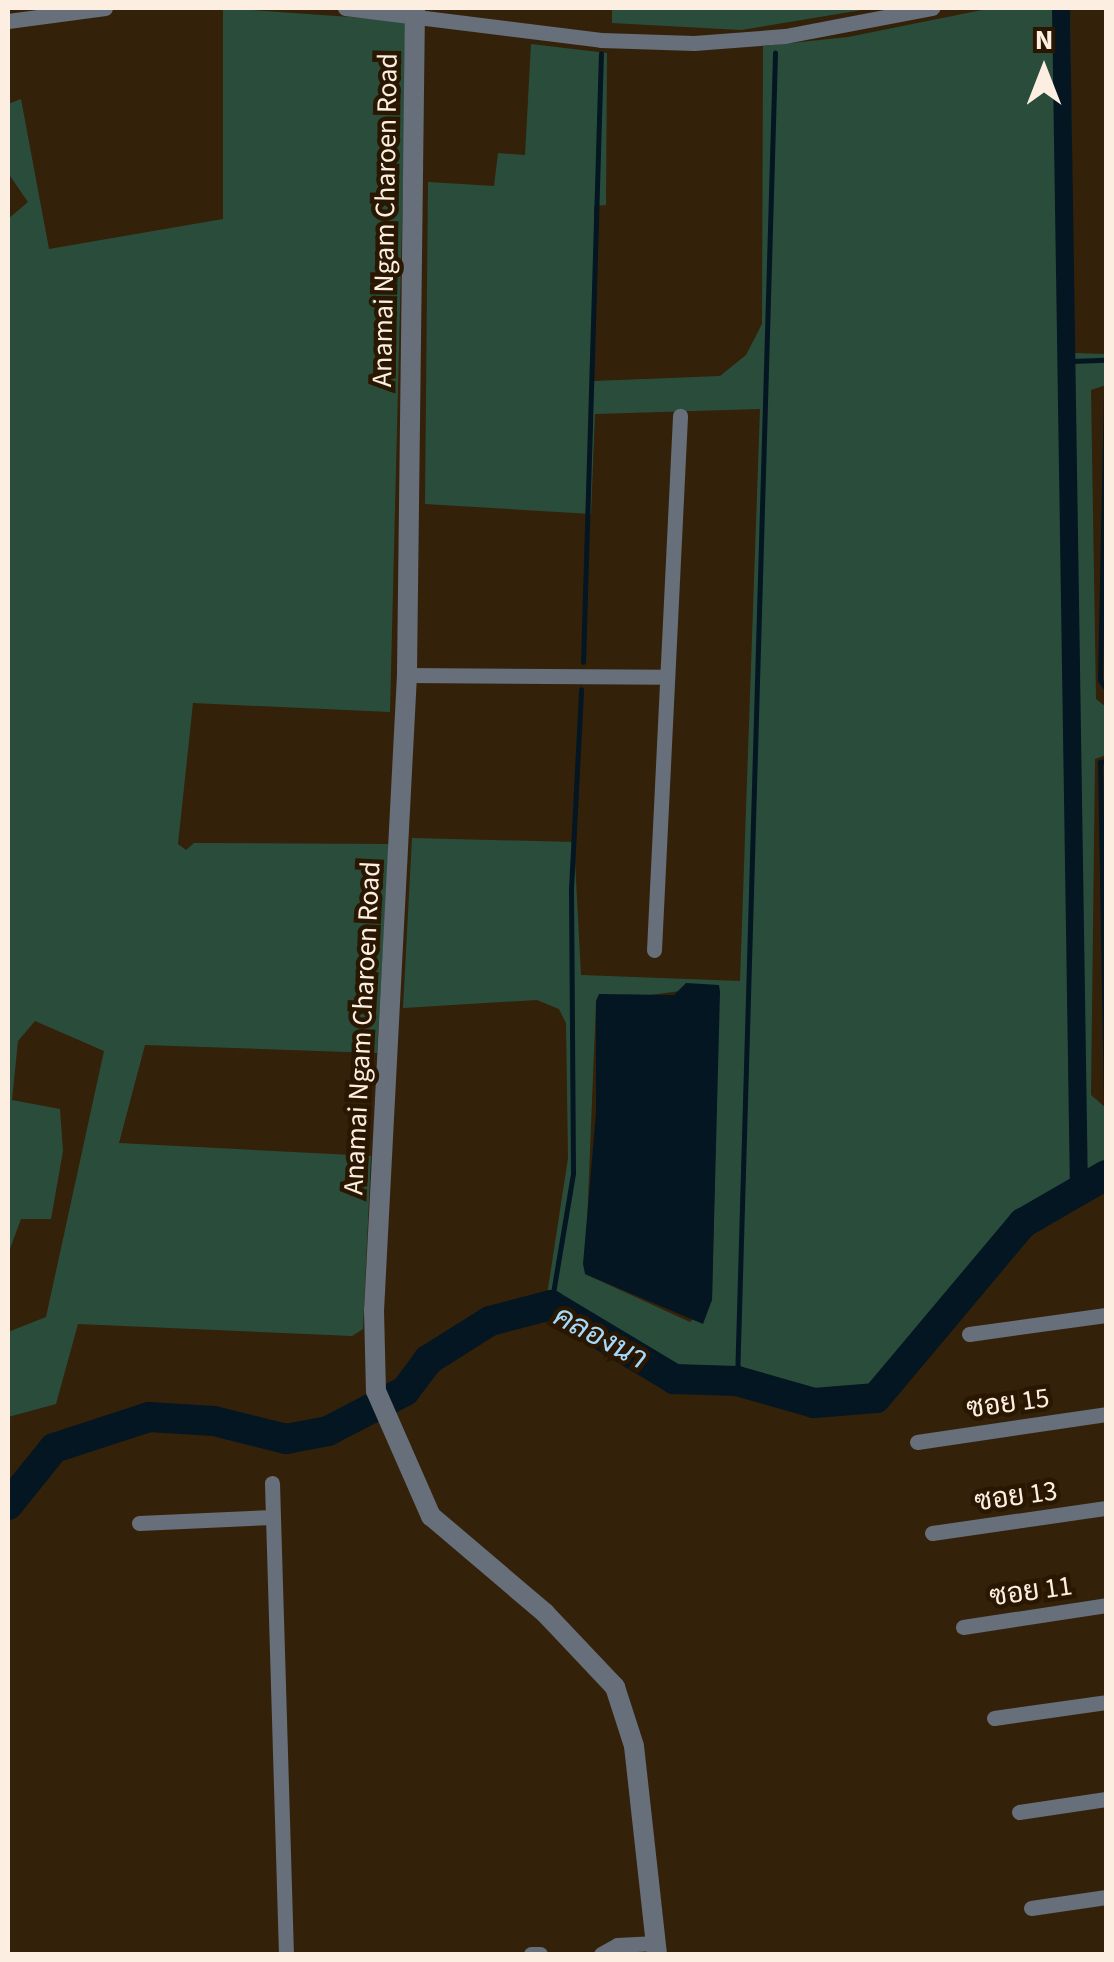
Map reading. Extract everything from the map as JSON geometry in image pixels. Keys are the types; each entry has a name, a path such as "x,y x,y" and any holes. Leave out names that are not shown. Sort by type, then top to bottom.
{"street":[{"path":"8,22 105,8"},
{"path":"345,8 415,11 601,40 694,43 785,36 932,8"},
{"name":"Anamai Ngam Charoen Road","path":"415,11 406,675 374,1310 376,1391 432,1516 545,1613 615,1687 634,1746 656,1949"},
{"path":"654,950 680,416"},
{"path":"406,675 666,677"},
{"path":"969,1334 1106,1315"},
{"name":"ซอย 15","path":"918,1442 1106,1414"},
{"path":"272,1483 286,1954"},
{"name":"ซอย 13","path":"932,1533 1106,1508"},
{"path":"139,1522 272,1518"},
{"name":"ซอย 11","path":"963,1626 1106,1606"},
{"path":"994,1718 1106,1702"},
{"path":"1019,1812 1106,1799"},
{"path":"1032,1908 1106,1897"},
{"path":"601,1954 618,1945 656,1949"},
{"path":"531,1954 540,1954"}],"green space":[{"path":"223,8 407,21 390,712 193,703 178,844 186,850 194,843 389,844 377,1053 145,1045 119,1143 371,1156 363,1329 352,1336 78,1324 56,1404 8,1417 8,1332 46,1317 104,1051 35,1021 18,1041 12,1100 60,1109 63,1151 51,1219 21,1219 8,1254 8,219 28,202 8,173 8,104 21,99 49,249 223,219"},
{"path":"612,8 874,8 741,30 612,23"},
{"path":"992,8 1070,8 1074,353 1106,354 1106,385 1091,390 1096,699 1106,707 1106,755 1095,759 1091,1095 1106,1108 1106,1168 1022,1214 875,1389 825,1396 677,1367 547,1295 568,1158 566,1023 559,1009 537,1000 403,1008 412,838 574,842 581,975 740,981 760,409 595,414 591,514 425,504 428,182 494,186 498,153 525,155 531,44 607,53 606,205 594,206 594,381 720,376 746,355 762,324 763,46 848,37","holes":["719,986 712,1300 690,1322 585,1274 596,1002"]}],"water":[{"path":"686,983 719,985 720,992 712,1300 703,1324 585,1274 583,1264 596,1113 596,1001 599,994 674,995"}],"waterway":[{"path":"1061,8 1079,1188"},
{"path":"583,662 601,53"},
{"path":"737,1381 775,53"},
{"path":"1071,361 1106,360"},
{"path":"1106,391 1100,680 1106,689"},
{"path":"551,1305 573,1173 571,889 581,689"},
{"path":"1106,761 1100,762 1106,1103"},
{"name":"คลองนา","path":"8,1505 54,1448 149,1417 214,1421 286,1439 328,1431 405,1391 428,1360 490,1321 551,1305 674,1379 737,1381 814,1403 876,1398 1023,1223 1106,1175"}]}
